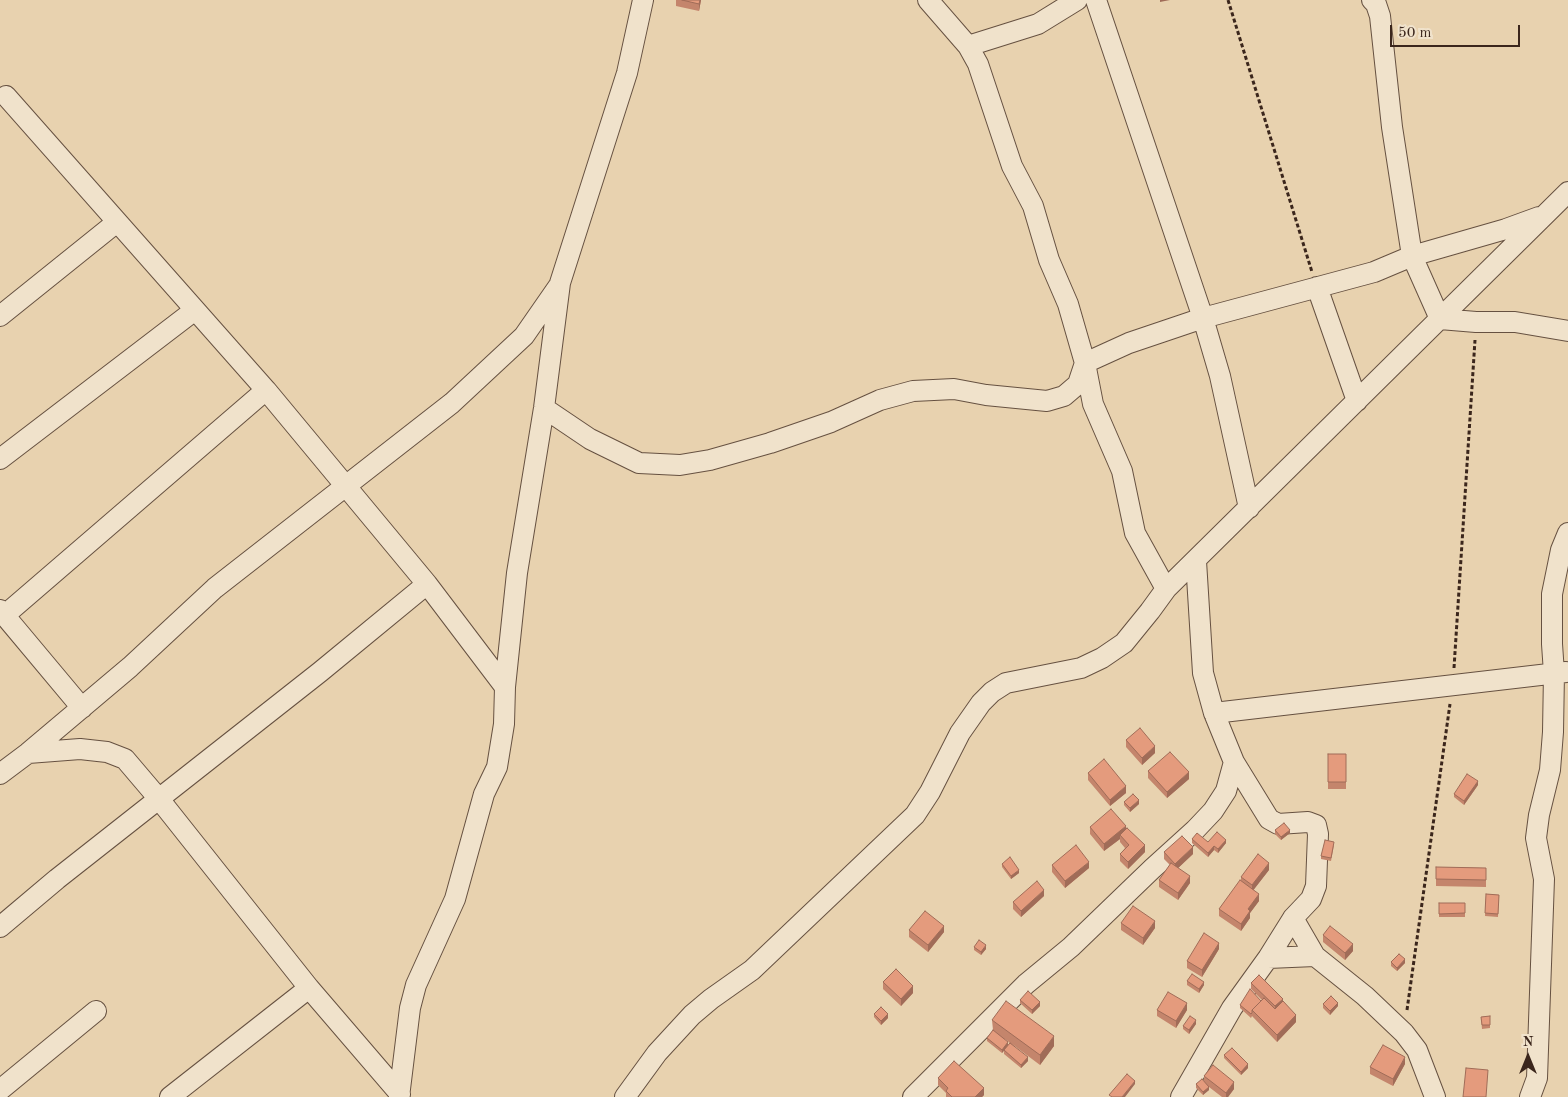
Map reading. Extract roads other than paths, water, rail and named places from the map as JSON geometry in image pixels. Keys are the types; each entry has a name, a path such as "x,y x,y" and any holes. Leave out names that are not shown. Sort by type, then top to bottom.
{"street":[{"path":"400,1096 410,1008 416,984 455,899 484,794 497,767 504,724 505,687 517,573 544,408 560,283 627,73 643,0"},
{"path":"928,0 968,46 978,64 1012,166 1033,206 1049,260 1068,304 1085,363 1093,404 1122,472 1135,533 1166,589"},
{"path":"948,22 949,0"},
{"path":"968,46 1038,24 1077,0"},
{"path":"1096,0 1203,318 1220,376 1249,508"},
{"path":"1372,0 1376,4 1380,16 1392,127 1412,256 1440,319"},
{"path":"6,96 266,390 427,584 505,687"},
{"path":"625,1097 657,1053 692,1015 752,970 915,814 930,792 960,733 981,703 992,692 1006,684 1081,668 1102,658 1124,643 1166,589 1568,192"},
{"path":"544,408 590,439 639,462 680,465 710,460 770,443 832,422 880,400 913,391 954,389 1003,398 1047,402 1064,396 1078,384 1085,363 1129,343 1203,318 1374,272 1412,256 1506,230 1546,215 1568,211"},
{"path":"0,316 116,222"},
{"path":"0,774 28,753 130,667 215,588 452,404 524,336 560,283"},
{"path":"1317,286 1357,402"},
{"path":"0,459 195,310"},
{"path":"1440,319 1476,322 1515,322 1568,331"},
{"path":"82,708 2,613 266,390"},
{"path":"1530,1097 1537,1078 1544,879 1536,838 1539,815 1550,770 1561,672 1552,644 1552,594 1560,550 1568,533"},
{"path":"1181,1097 1232,1008 1268,958 1293,918 1311,899 1316,886 1318,834 1316,825 1308,822 1278,824 1269,820 1234,762 1214,713 1203,672 1196,561"},
{"path":"0,927 57,878 320,672 427,584"},
{"path":"1214,713 1561,672"},
{"path":"28,753 80,749 107,752 125,759 309,988 400,1096"},
{"path":"913,1097 1026,984 1071,947 1201,824 1213,811 1226,791 1234,762"},
{"path":"1293,918 1315,956 1365,996 1404,1033 1416,1050 1435,1097"},
{"path":"1268,958 1315,956"},
{"path":"170,1097 309,988"},
{"path":"0,1090 96,1011"}]}
